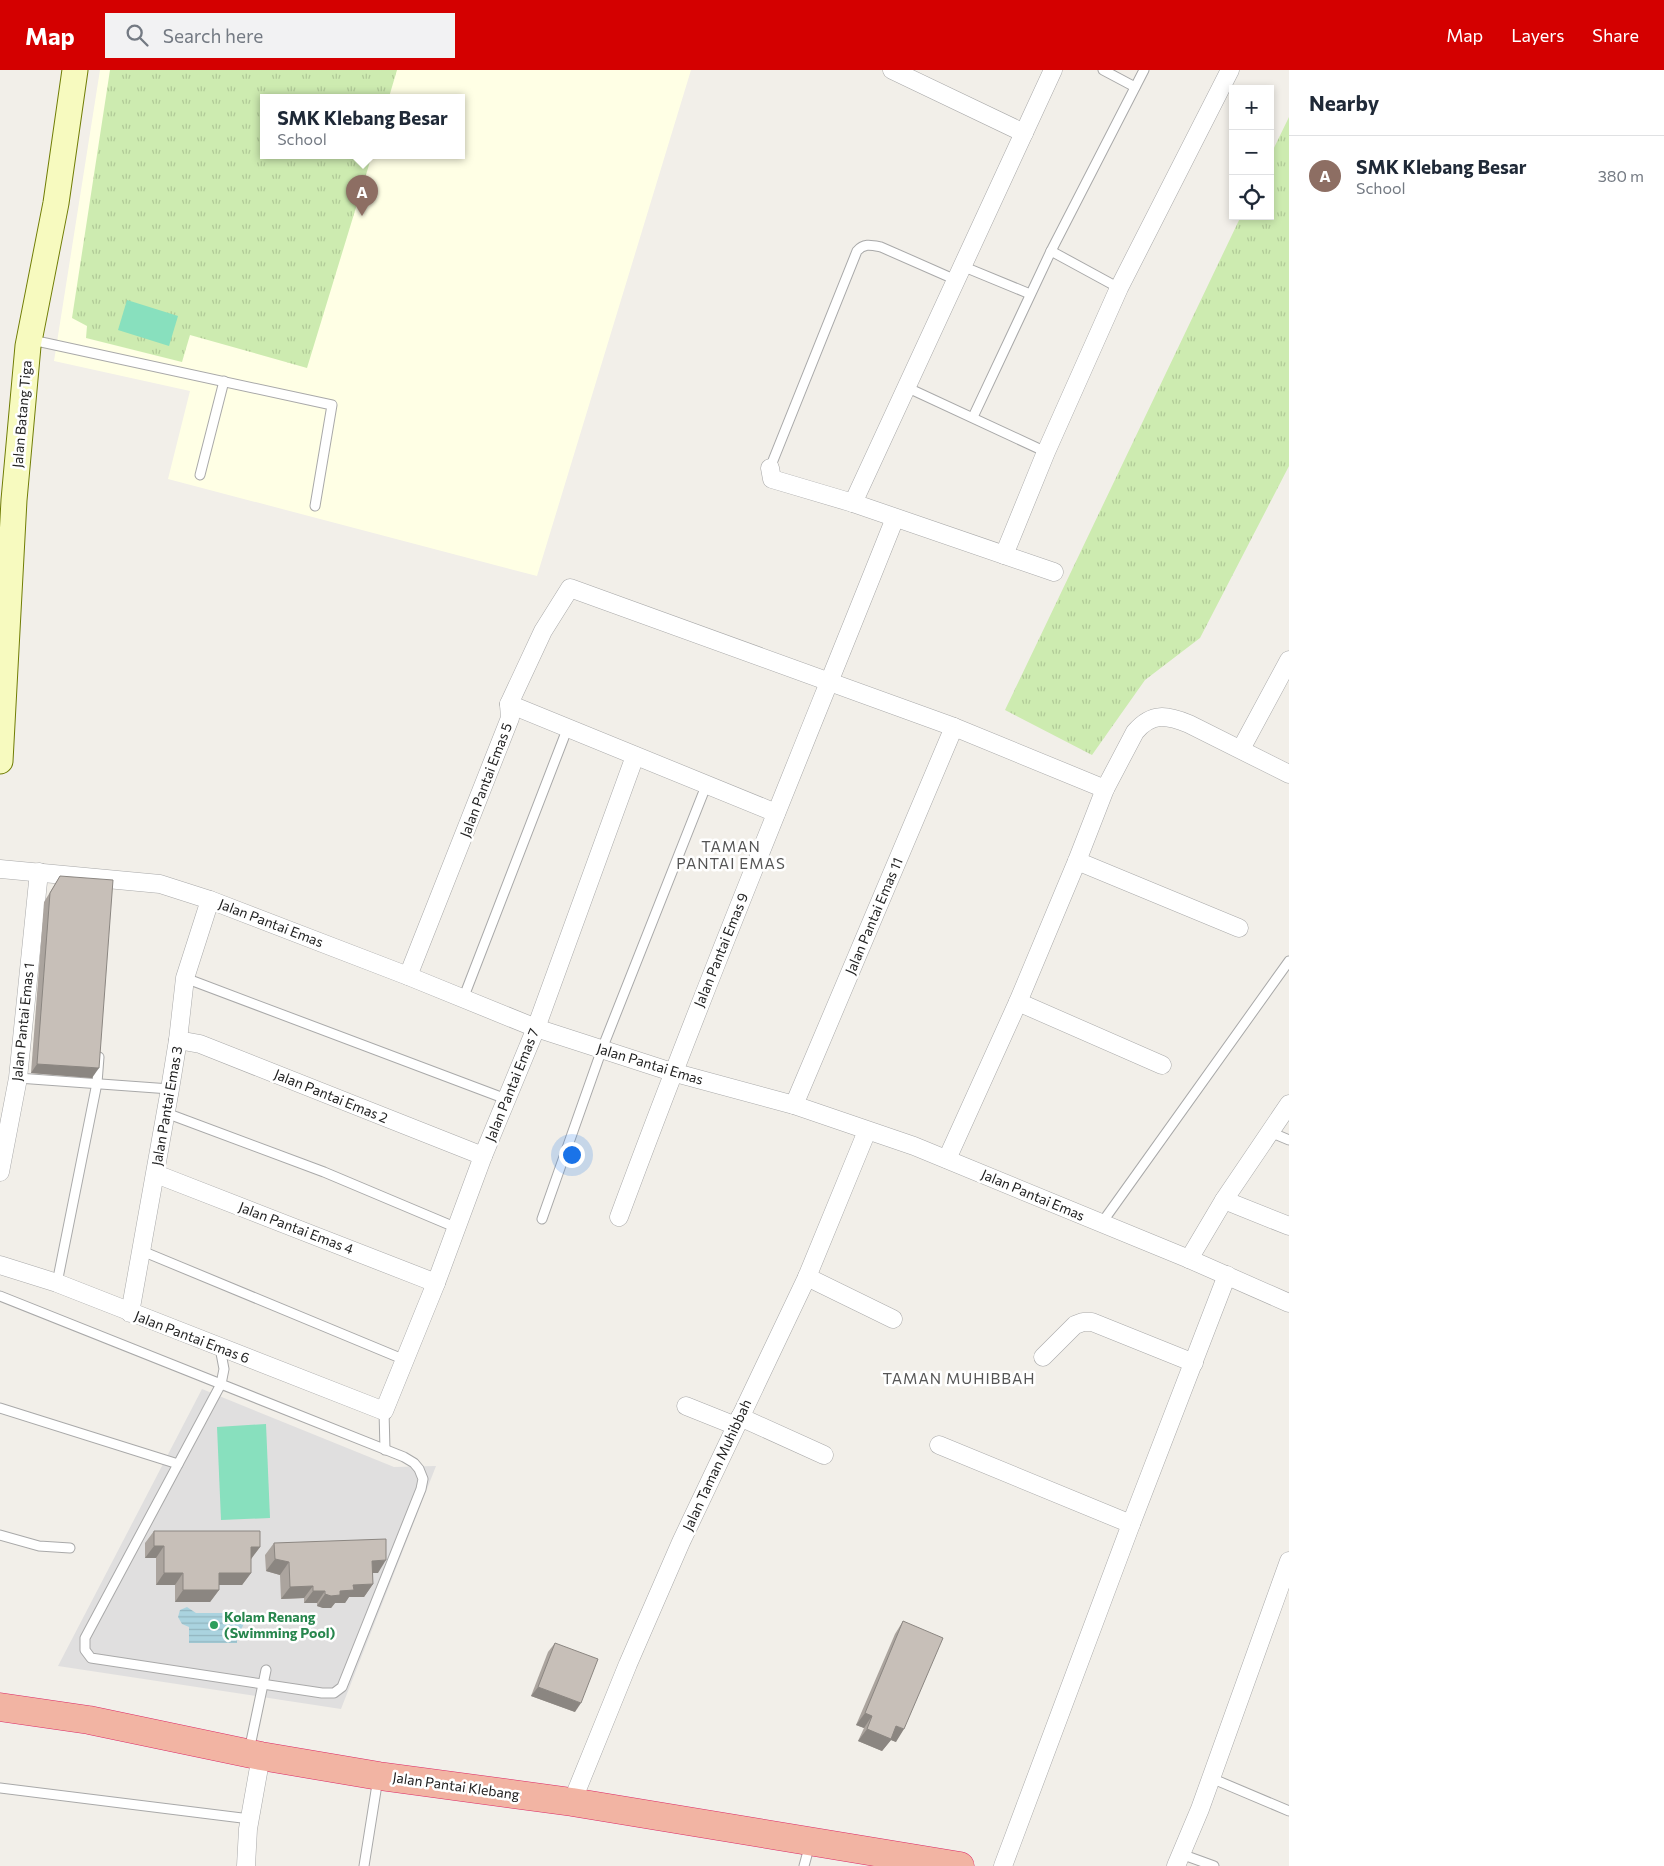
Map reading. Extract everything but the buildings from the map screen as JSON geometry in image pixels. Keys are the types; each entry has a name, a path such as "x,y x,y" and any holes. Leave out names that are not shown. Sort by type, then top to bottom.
{"highway":[{"name":"Jalan Pantai Klebang","path":"0,1707 89,1720 255,1755 378,1776 572,1802 807,1854 960,1866"}],"main road":[{"name":"Jalan Batang Tiga","path":"0,761 7,498 29,340 56,203 75,70"}],"street":[{"path":"892,70 1024,132"},
{"path":"853,503 1053,70"},
{"path":"1004,555 1046,452 1119,288 1230,70"},
{"path":"770,468 772,479 853,503 1054,572"},
{"name":"Jalan Pantai Emas 9","path":"619,1217 672,1072 895,518"},
{"name":"Jalan Pantai Emas 5","path":"408,976 510,718 509,704 543,631 570,588 828,682"},
{"path":"1241,749 1289,660"},
{"path":"828,682 954,727 1105,789"},
{"path":"509,704 776,813"},
{"path":"947,1159 1018,1002 1105,789 1135,732 1144,722 1159,716 1176,719 1289,774"},
{"name":"Jalan Pantai Emas 11","path":"794,1105 954,727"},
{"name":"Jalan Pantai Emas 7","path":"384,1411 436,1283 483,1156 536,1028 635,756"},
{"path":"1077,861 1239,928"},
{"name":"Jalan Pantai Emas","path":"0,869 39,872 112,884 160,884 210,900 408,976 536,1028 672,1072 794,1105 947,1159 1189,1259 1289,1303"},
{"name":"Jalan Pantai Emas 1","path":"0,1172 18,1078 39,872"},
{"name":"Jalan Pantai Emas 3","path":"130,1313 170,1089 185,978 210,900"},
{"path":"1018,1002 1162,1065"},
{"name":"Jalan Pantai Emas 2","path":"178,1040 200,1044 483,1156"},
{"path":"1189,1259 1224,1200 1289,1104"},
{"name":"Jalan Taman Muhibbah","path":"572,1802 677,1550 807,1276 867,1131"},
{"name":"Jalan Pantai Emas 4","path":"156,1174 436,1283"},
{"path":"1224,1200 1289,1226"},
{"name":"Jalan Pantai Emas 6","path":"0,1264 57,1283 384,1411"},
{"path":"1003,1866 1131,1524 1227,1275"},
{"path":"807,1276 893,1319"},
{"path":"1044,1357 1075,1324 1092,1322 1194,1363"},
{"path":"686,1406 738,1422 824,1455"},
{"path":"939,1445 1131,1524"},
{"path":"1178,1860 1212,1778 1289,1561"},
{"path":"246,1866 255,1755"}],"lane":[{"path":"1103,70 1135,87"},
{"path":"973,418 1051,251 1144,70"},
{"path":"770,468 856,251 861,246 870,244 881,247 1030,294"},
{"path":"1051,251 1119,288"},
{"path":"29,340 332,405 315,506"},
{"path":"200,475 224,381"},
{"path":"906,387 1046,452"},
{"path":"463,999 568,727"},
{"path":"542,1219 602,1049 706,786"},
{"path":"1101,1224 1289,961"},
{"path":"185,978 506,1099"},
{"path":"57,1283 98,1084 100,1045"},
{"path":"18,1078 170,1089"},
{"path":"166,1113 324,1172 457,1228"},
{"path":"1270,1132 1289,1140"},
{"path":"142,1251 405,1360"},
{"path":"0,1296 220,1384 386,1450 414,1463 423,1479 421,1489 342,1687 334,1693 322,1693 91,1658 86,1650 86,1638 220,1384 224,1370 220,1348"},
{"path":"0,1408 178,1464"},
{"path":"384,1411 386,1450"},
{"path":"0,1535 39,1546 70,1548"},
{"path":"255,1755 266,1670"},
{"path":"364,1866 378,1776"},
{"path":"1212,1778 1289,1812"},
{"path":"0,1788 249,1824"},
{"path":"1178,1860 1214,1866"}],"shaded area":[{"path":"100,70 691,70 537,576 168,479 190,391 54,361"},
{"path":"202,1389 394,1467 436,1466 341,1709 58,1666"}],"green space":[{"path":"110,70 397,70 390,94 260,94 260,159 371,159 307,368 190,335 182,362 86,338 87,326 72,318"},
{"path":"1289,117 1289,466 1200,638 1145,680 1092,755 1005,710 1239,220 1274,220 1274,148"},
{"path":"127,300 178,316 169,346 118,330"},
{"path":"266,1424 270,1518 221,1520 217,1427"}],"water":[{"name":"Kolam Renang (Swimming Pool)","path":"187,1607 196,1613 239,1613 243,1616 244,1623 238,1635 237,1643 189,1643 189,1627 182,1624 178,1617 180,1610"}],"place":[{"name":"SMK Klebang Besar","path":"362,216"},
{"name":"Kolam Renang (Swimming Pool)","path":"214,1625"}],"district":[{"name":"TAMAN PANTAI EMAS","path":"731,856"},
{"name":"TAMAN MUHIBBAH","path":"959,1379"}]}
